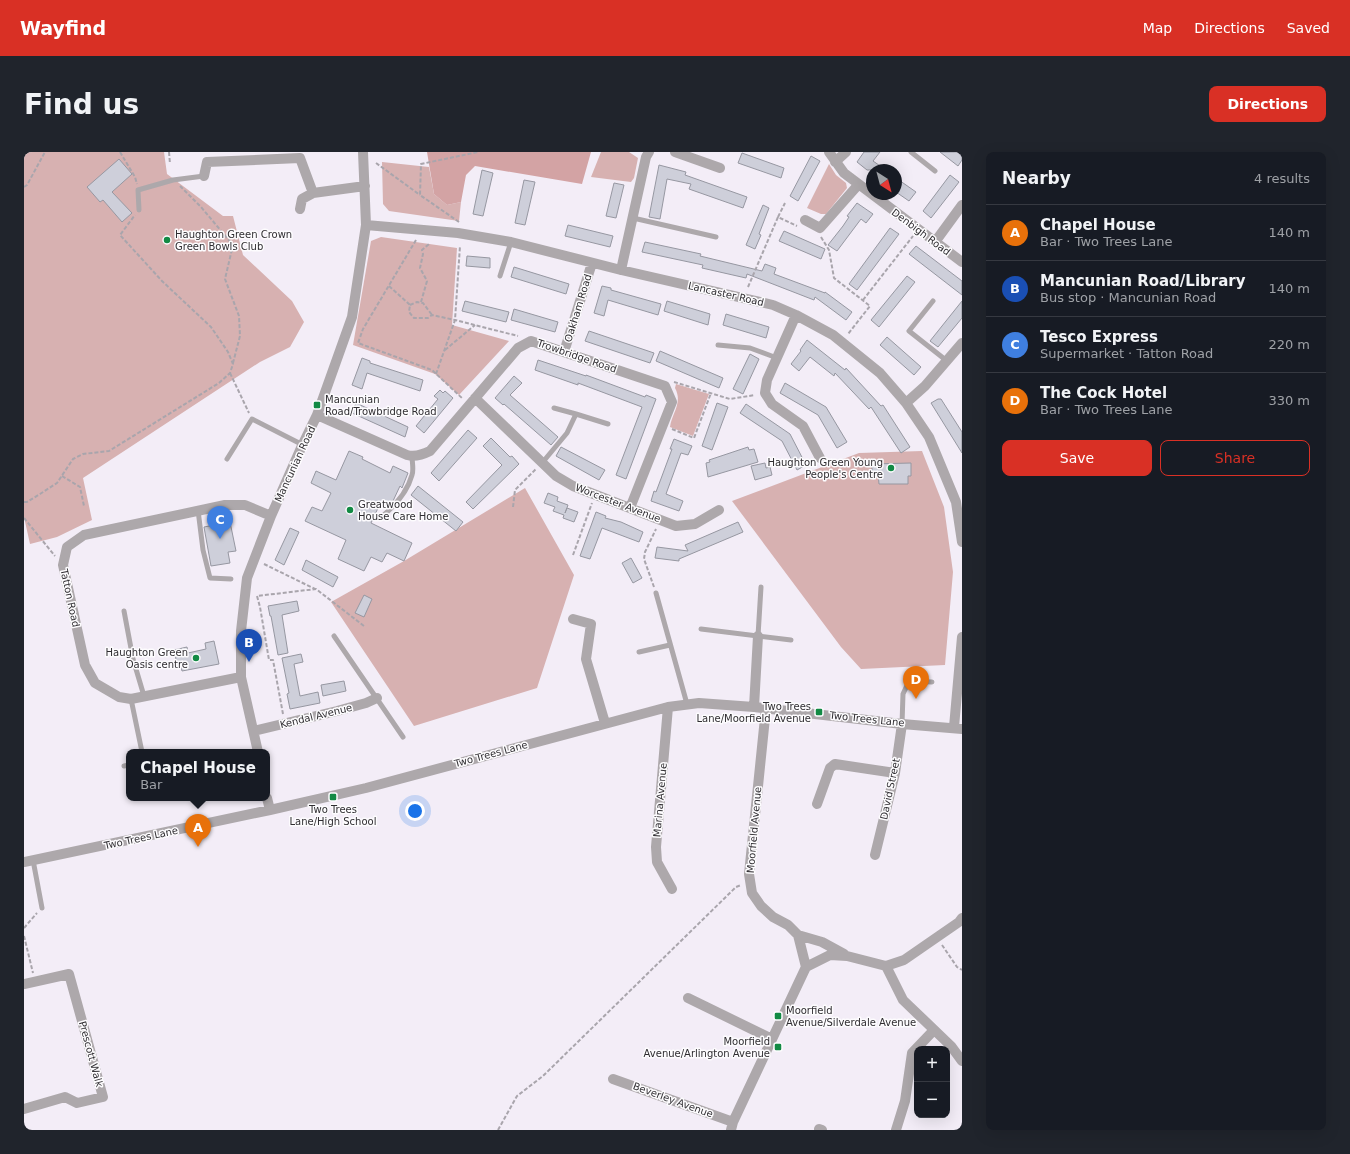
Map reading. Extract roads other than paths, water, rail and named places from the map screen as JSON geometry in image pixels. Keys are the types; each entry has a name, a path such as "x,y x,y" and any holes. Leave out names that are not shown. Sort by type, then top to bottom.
{"street":[{"name":"Mancunian Road","path":"257,749 242,677 241,632 247,578 271,516 317,415 352,317 366,225 363,152"},
{"path":"621,270 646,157 649,152"},
{"path":"675,152 720,168"},
{"name":"Denbigh Road","path":"829,152 844,173 962,262"},
{"path":"836,162 846,152"},
{"path":"204,176 207,162 300,158 313,193"},
{"path":"805,220 820,228 858,184"},
{"path":"300,209 302,199 313,193 365,186"},
{"path":"934,242 962,204"},
{"name":"Lancaster Road","path":"366,225 458,233 511,242 621,270 773,305 796,315 833,335 880,373 906,403 929,437 959,501 962,542"},
{"name":"Oakham Road","path":"564,352 592,263"},
{"path":"796,315 767,380 765,393 772,404 803,426 820,458"},
{"name":"Trowbridge Road","path":"412,456 422,455 430,451 470,399 518,348 532,341 665,386 672,402 630,508"},
{"path":"906,403 925,386 962,343"},
{"name":"Worcester Avenue","path":"470,399 540,465 572,486 676,526 695,524 719,510"},
{"path":"317,415 412,456"},
{"name":"Tatton Road","path":"132,699 119,697 95,683 85,665 63,565 67,547 84,535 225,505 245,506 271,516"},
{"path":"573,619 591,624 586,659 605,723"},
{"path":"754,707 758,636"},
{"path":"958,728 962,637"},
{"path":"132,699 242,677"},
{"name":"Kendal Avenue","path":"254,731 345,709 377,698"},
{"name":"Two Trees Lane","path":"29,861 366,788 605,723 668,707 687,704 699,703 766,708 902,724 958,728"},
{"name":"Marina Avenue","path":"668,707 656,847 657,862 672,889"},
{"name":"Moorfield Avenue","path":"766,708 749,874 752,893 761,906 773,917 788,925 798,935"},
{"name":"David Street","path":"875,855 895,773 902,724"},
{"path":"817,804 830,768 835,764 895,773"},
{"path":"268,801 270,810"},
{"path":"732,1126 806,967 830,955 847,956 886,966 904,960 937,938 959,922 962,918"},
{"path":"798,935 822,942 847,956"},
{"path":"798,935 806,967"},
{"path":"886,966 903,1000 951,1046 962,1061"},
{"name":"Prescott Walk","path":"24,984 69,974 103,1096 76,1103 65,1097 24,1109"},
{"path":"688,998 772,1039"},
{"path":"896,1130 905,1101 912,1053 934,1030"},
{"name":"Beverley Avenue","path":"613,1079 732,1126"}],"lane":[{"path":"911,152 935,171"},
{"path":"139,210 138,190 173,180 204,176"},
{"path":"633,218 716,238"},
{"path":"500,276 511,242"},
{"path":"934,301 909,331 947,361"},
{"path":"718,345 750,348 777,358"},
{"path":"554,408 608,424"},
{"path":"540,465 567,433 576,414"},
{"path":"227,459 252,419 303,445"},
{"path":"380,518 398,501 407,488 413,474 412,456"},
{"path":"198,510 203,550 210,578 231,579"},
{"path":"758,636 761,587"},
{"path":"656,593 687,704"},
{"path":"124,611 133,659 144,696"},
{"path":"701,629 791,640"},
{"path":"334,636 403,737"},
{"path":"639,652 670,645"},
{"path":"902,724 903,694 909,681 932,682"},
{"path":"132,699 141,749"},
{"path":"29,861 42,908"}],"place":[{"name":"Haughton Green Crown Green Bowls Club","path":"167,240"},
{"name":"Mancunian Road/Trowbridge Road","path":"317,405"},
{"name":"Haughton Green Young People's Centre","path":"891,468"},
{"name":"Greatwood House Care Home","path":"350,510"},
{"name":"Tesco Express","path":"220,539"},
{"name":"Haughton Green Oasis centre","path":"196,658"},
{"name":"Mancunian Road/Library","path":"249,662"},
{"name":"The Cock Hotel","path":"916,699"},
{"name":"Two Trees Lane/Moorfield Avenue","path":"819,712"},
{"name":"Two Trees Lane/High School","path":"333,797"},
{"name":"Chapel House","path":"198,847"},
{"name":"Moorfield Avenue/Silverdale Avenue","path":"778,1016"},
{"name":"Moorfield Avenue/Arlington Avenue","path":"778,1047"}]}
